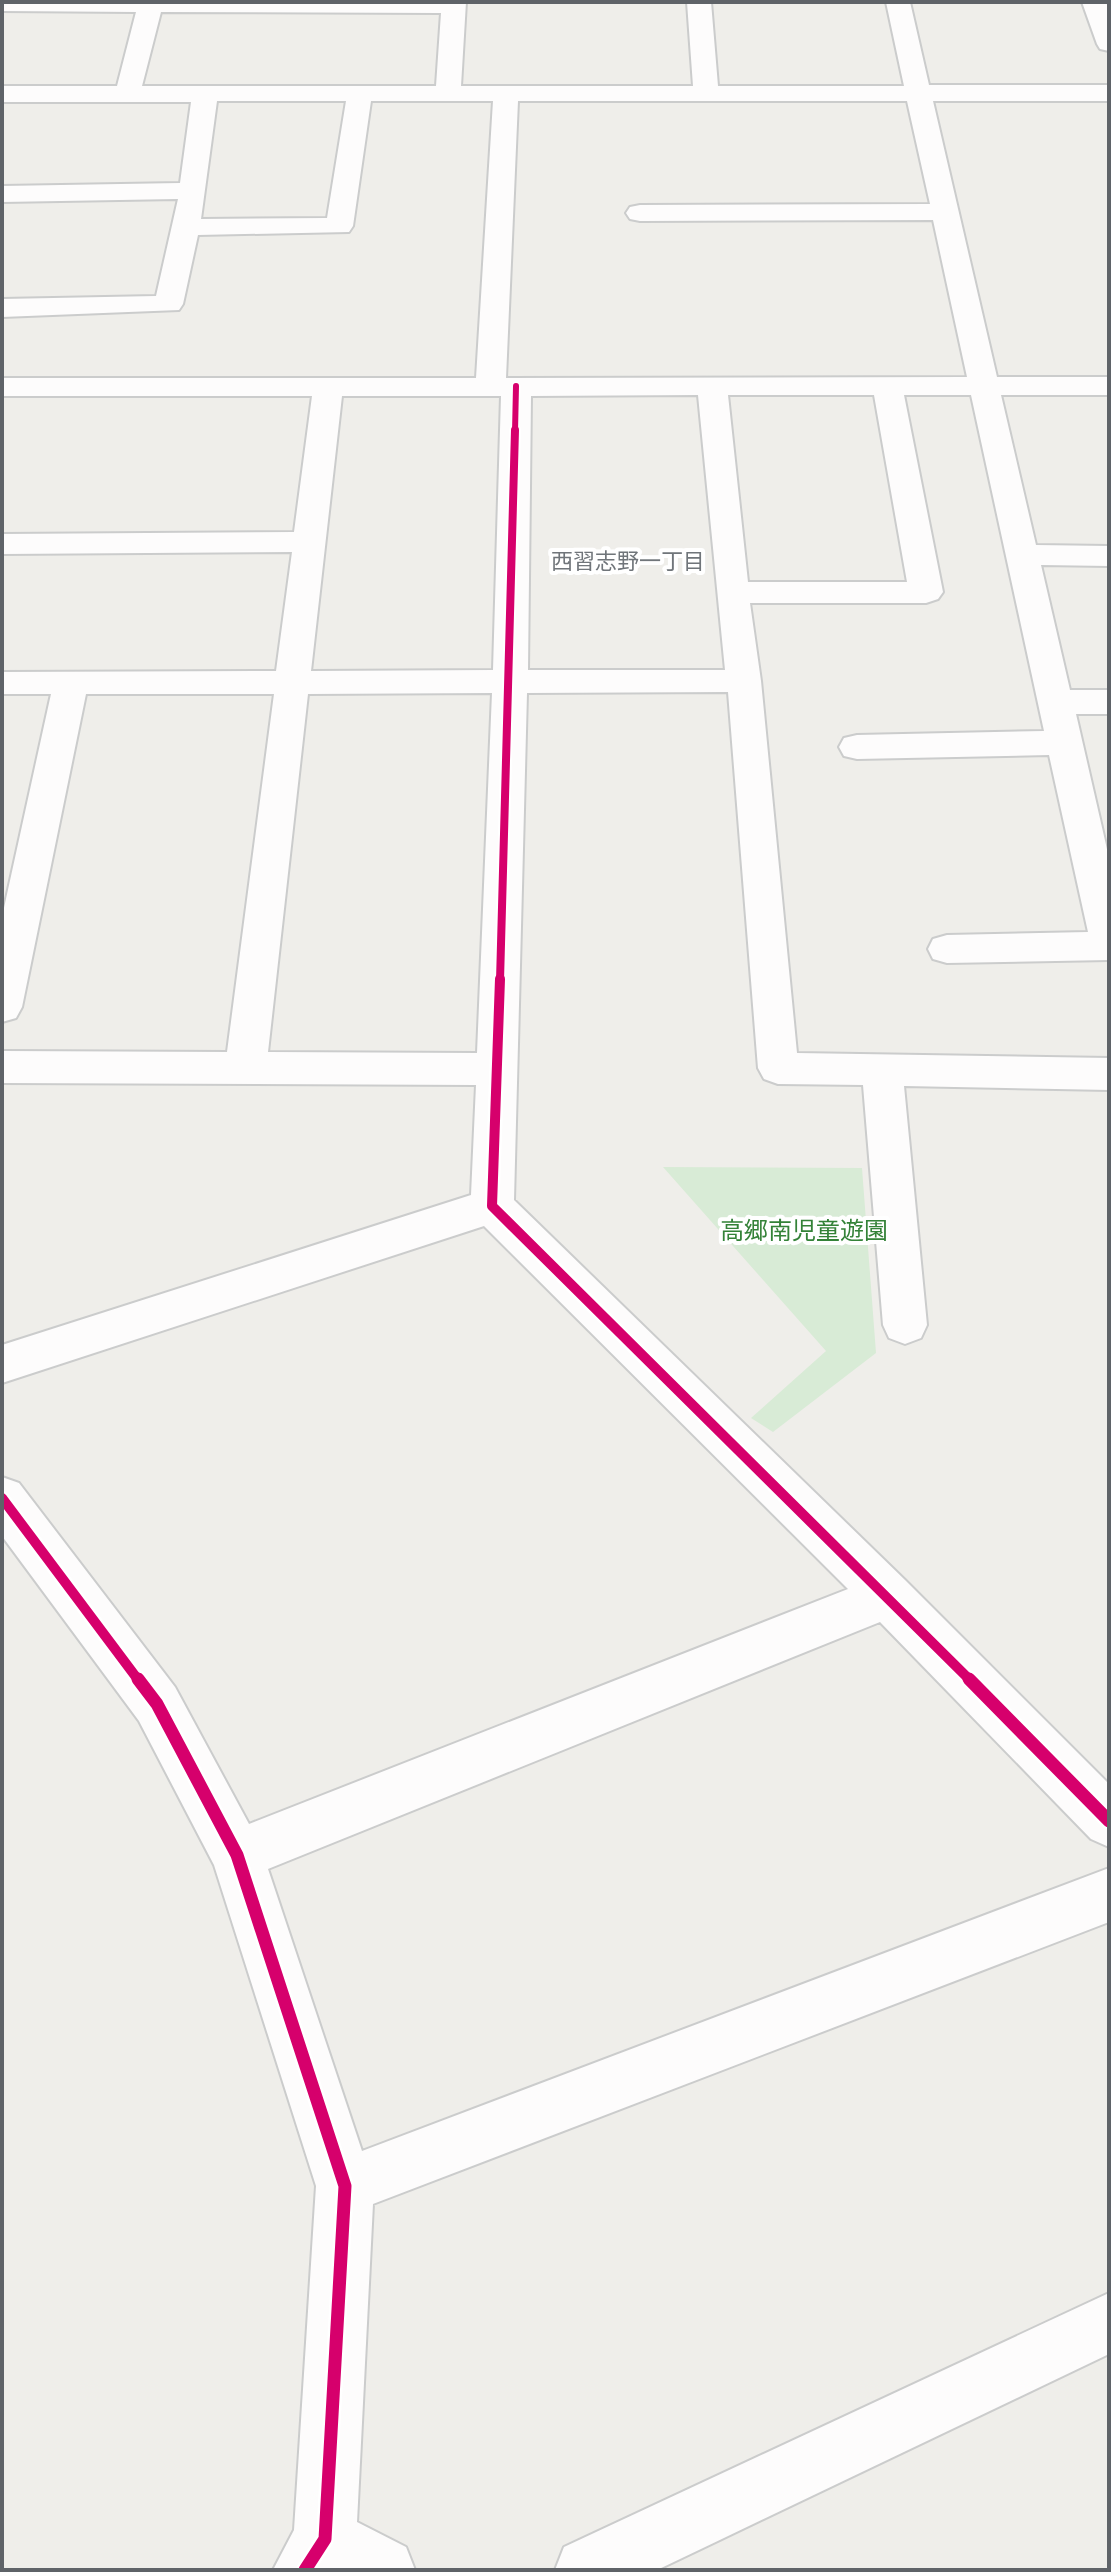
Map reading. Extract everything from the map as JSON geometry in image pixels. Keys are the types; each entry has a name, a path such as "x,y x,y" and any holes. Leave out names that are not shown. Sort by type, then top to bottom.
{"street":[{"path":"699,2 706,93"},
{"path":"898,2 1055,702 1099,853 1109,943 947,949"},
{"path":"1094,2 1109,44"},
{"path":"128,92 151,3"},
{"path":"2,4 454,4 448,92"},
{"path":"2,308 169,304 193,191 205,92"},
{"path":"185,227 339,226 360,92"},
{"path":"506,92 503,386 510,683 492,1206 888,1596 1109,1821"},
{"path":"2,94 1109,93"},
{"path":"2,194 193,191"},
{"path":"640,213 945,212"},
{"path":"712,386 732,593 744,681 778,1068 1109,1074"},
{"path":"732,593 926,592 887,386"},
{"path":"2,387 1109,386"},
{"path":"246,1066 328,387"},
{"path":"2,544 308,542"},
{"path":"1022,555 1109,556"},
{"path":"2,683 744,681"},
{"path":"2,1007 71,683"},
{"path":"1055,702 1109,702"},
{"path":"857,747 1065,743"},
{"path":"2,1067 495,1069"},
{"path":"882,1071 905,1325"},
{"path":"2,1364 492,1206"},
{"path":"2,1498 157,1704 237,1855 345,2186 315,2554 383,2570"},
{"path":"237,1855 888,1596"},
{"path":"345,2186 1109,1895"},
{"path":"587,2570 1109,2323"}],"green space":[{"name":"高郷南児童遊園","path":"663,1167 862,1168 876,1353 773,1432 751,1418 826,1351"}],"cycle path":[{"path":"516,386 510,683 492,1206 888,1596 1109,1821"},
{"path":"2,1498 157,1704 237,1855 345,2186 325,2539 305,2570"}],"district":[{"name":"西習志野一丁目","path":"628,561"}]}
